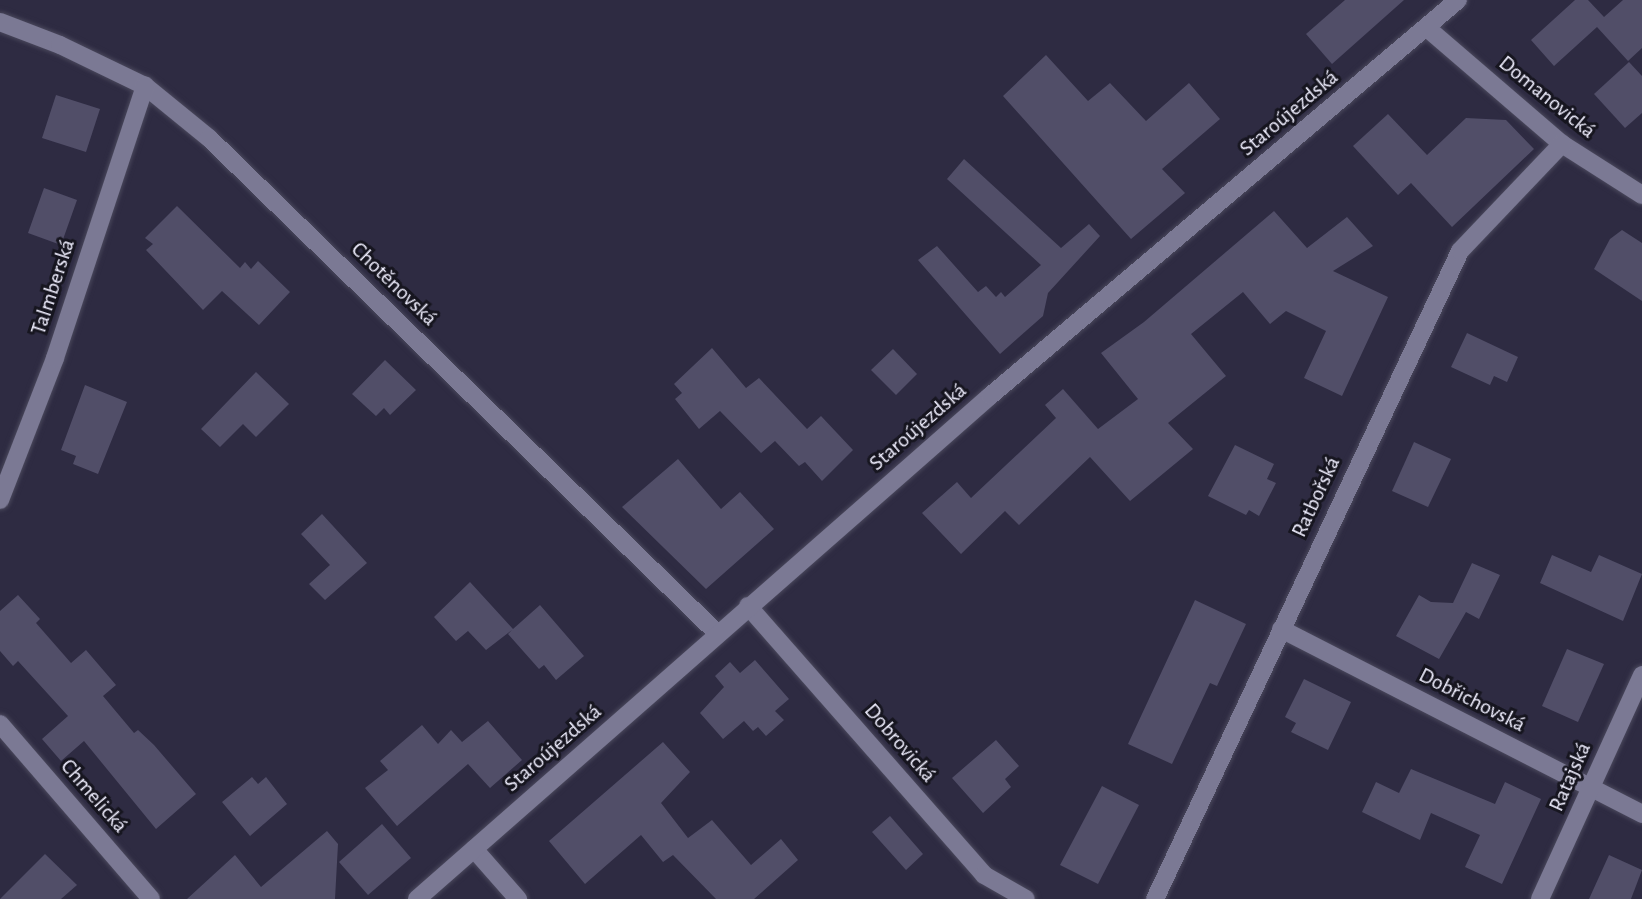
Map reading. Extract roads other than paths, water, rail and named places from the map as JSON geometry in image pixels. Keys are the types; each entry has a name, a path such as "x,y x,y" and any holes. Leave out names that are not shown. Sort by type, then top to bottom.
{"street":[{"name":"Staroújezdská","path":"417,899 748,606 1458,0"},
{"name":"Chotěnovská","path":"0,22 60,45 145,86 209,138 717,633"},
{"name":"Domanovická","path":"1427,28 1562,144 1642,195"},
{"name":"Talmberská","path":"0,500 56,358 145,86"},
{"name":"Ratbořská","path":"1155,899 1460,251 1562,144"},
{"name":"Dobrovická","path":"748,606 984,875 1026,899"},
{"name":"Dobřichovská","path":"1281,629 1642,814"},
{"name":"Ratajská","path":"1540,899 1642,675"},
{"name":"Chmelická","path":"0,724 151,899"},
{"path":"474,849 518,899"}]}
